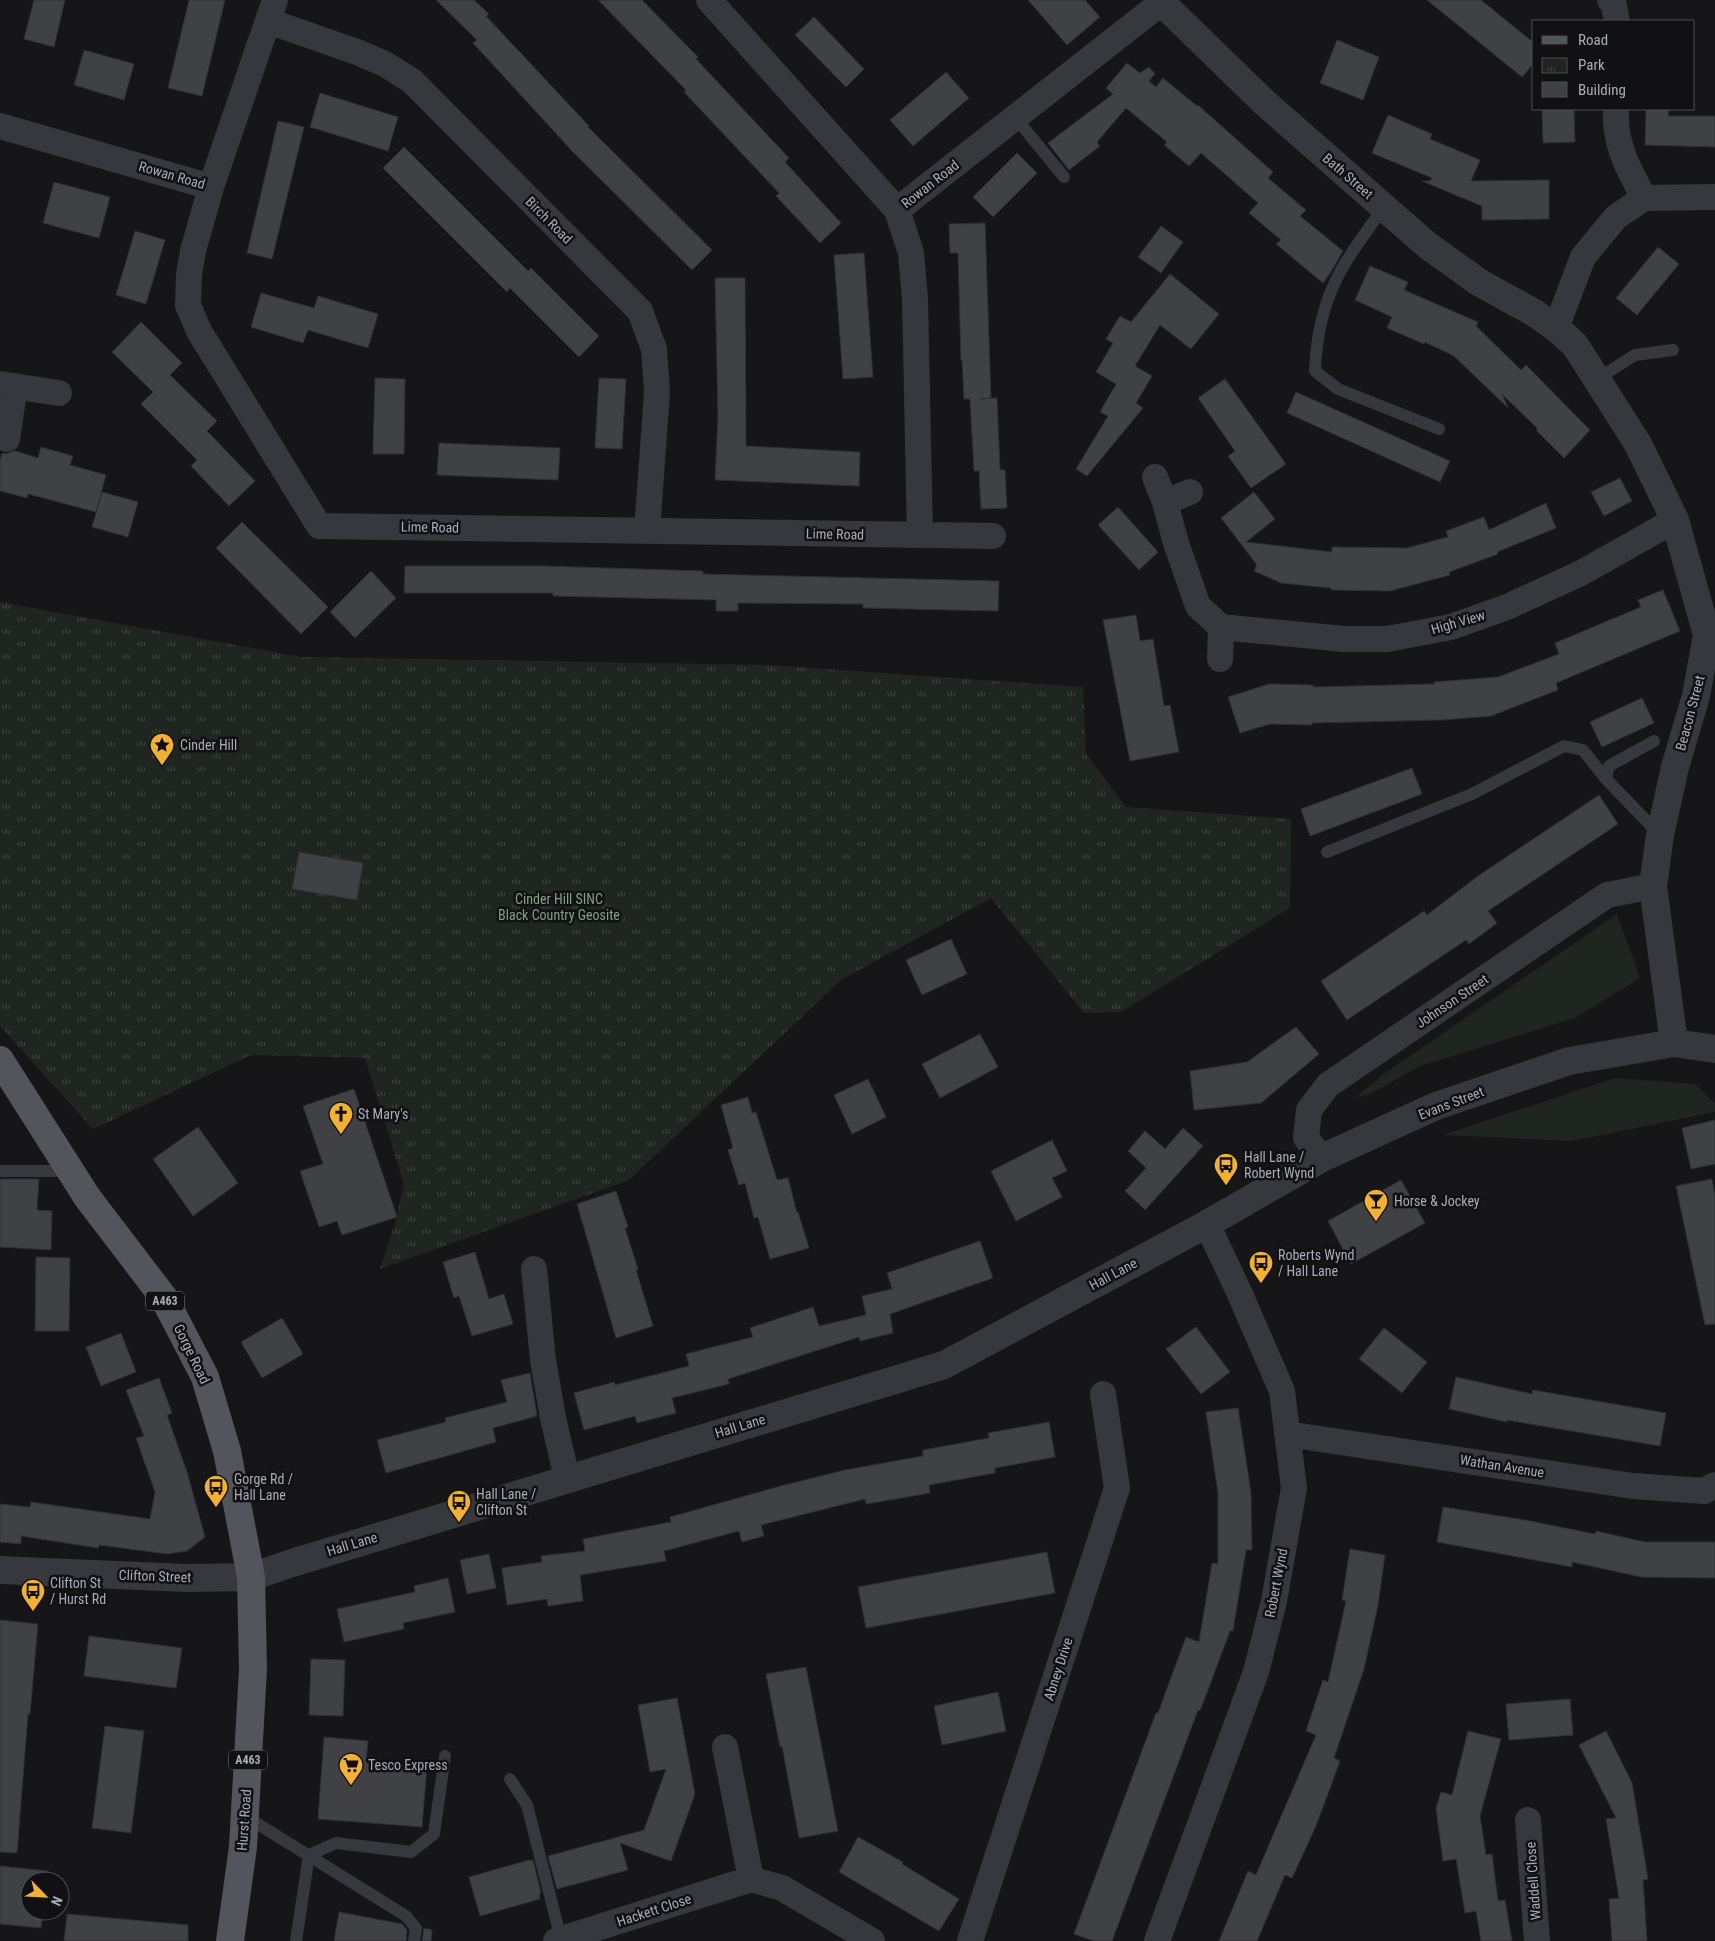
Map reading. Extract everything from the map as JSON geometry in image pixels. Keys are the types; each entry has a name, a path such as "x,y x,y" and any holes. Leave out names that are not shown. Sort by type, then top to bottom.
{"main road":[{"name":"Gorge Road","path":"0,1060 87,1197 164,1298 205,1377 227,1451 251,1578"},
{"name":"Hurst Road","path":"230,1941 243,1847 245,1816 253,1669 251,1578"}],"street":[{"name":"Rowan Road","path":"710,0 897,210 1161,1"},
{"path":"1610,0 1613,2 1617,20"},
{"name":"Bath Street","path":"1161,1 1264,102 1427,244 1480,283 1534,312 1556,328"},
{"name":"Rowan Road","path":"0,126 211,187 272,11"},
{"name":"Birch Road","path":"272,11 385,64 412,81 640,311 654,349 657,392 647,531"},
{"path":"1616,110 1615,125 1622,156 1644,198"},
{"name":"Lime Road","path":"211,187 192,251 188,305 199,330 319,526 993,536"},
{"path":"1556,328 1583,257 1616,217 1644,198 1715,197"},
{"path":"897,210 911,253 915,300 920,535"},
{"name":"Beacon Street","path":"1556,328 1575,345 1638,444 1675,520 1707,635 1696,696 1675,767 1660,835 1653,886 1674,1043"},
{"path":"7,439 7,385 59,393"},
{"path":"1155,477 1165,502 1176,543 1198,606 1221,627 1220,659"},
{"path":"1165,502 1190,492"},
{"name":"High View","path":"1221,627 1344,639 1387,639 1451,627 1506,607 1581,573 1675,520"},
{"name":"Johnson Street","path":"1322,1158 1306,1138 1309,1110 1328,1086 1607,895 1653,886"},
{"name":"Evans Street","path":"1207,1224 1322,1158 1436,1106 1570,1061 1674,1043 1715,1049"},
{"name":"Robert Wynd","path":"1157,1941 1256,1672 1274,1601 1294,1488 1282,1391 1207,1224"},
{"name":"Hall Lane","path":"251,1578 292,1563 567,1478 944,1364 1207,1224"},
{"path":"534,1269 543,1360 553,1418 567,1478"},
{"name":"Abney Drive","path":"970,1941 1117,1488 1103,1394"},
{"name":"Wathan Avenue","path":"1288,1434 1633,1486 1704,1491 1715,1486"},
{"name":"Clifton Street","path":"0,1570 187,1578 251,1578"},
{"path":"725,1747 751,1879 782,1888 872,1941"},
{"name":"Waddell Close","path":"1528,1820 1537,1941"},
{"name":"Hackett Close","path":"559,1940 751,1879"}],"lane":[{"path":"1015,117 1064,177"},
{"path":"1384,207 1337,278 1326,305 1315,350 1314,371 1338,389 1439,429"},
{"path":"1597,380 1635,355 1674,350"},
{"path":"1606,779 1609,766 1654,741"},
{"path":"1327,852 1472,794 1564,746 1583,750 1606,779 1660,835"},
{"path":"0,1171 71,1171"},
{"path":"309,1855 336,1843 410,1852 434,1834 445,1756"},
{"path":"510,1779 527,1806 559,1940"},
{"path":"245,1816 406,1916 416,1928 414,1941"},
{"path":"296,1941 309,1855"}],"green space":[{"name":"Cinder Hill SINC Black Country Geosite","path":"0,602 301,657 768,665 1083,687 1086,754 1126,807 1291,819 1290,908 1121,1012 1084,1013 991,898 841,980 629,1180 380,1269 397,1217 404,1184 365,1058 251,1055 93,1129 0,1026"},
{"path":"1617,914 1640,978 1575,1018 1420,1066 1370,1094 1355,1098 1382,1075"},
{"path":"1615,1078 1695,1084 1715,1103 1715,1112 1572,1141 1443,1135"}],"building":[{"path":"34,0 65,0 54,47 24,39"},
{"path":"189,0 225,0 202,96 168,88"},
{"path":"436,0 474,0 489,14 486,16 588,127 712,250 692,270 573,152 473,43 477,40"},
{"path":"598,0 642,0 698,57 696,59 789,158 785,162 841,223 820,243 776,196 779,193 684,92 686,90"},
{"path":"1028,0 1085,0 1100,17 1067,45"},
{"path":"1427,0 1481,0 1532,41 1532,65 1522,77"},
{"path":"814,17 864,69 846,87 795,35"},
{"path":"1337,40 1379,57 1363,100 1320,83"},
{"path":"84,50 134,64 124,100 74,85"},
{"path":"1127,63 1140,73 1149,67 1155,74 1149,81 1156,87 1163,78 1198,105 1273,172 1268,178 1306,210 1300,216 1343,251 1323,283 1276,244 1281,240 1249,213 1258,203 1201,153 1189,166 1164,145 1167,142 1126,108 1097,142 1100,146 1069,170 1048,143 1113,94 1106,88"},
{"path":"946,72 969,98 913,146 890,120"},
{"path":"320,93 398,117 388,151 310,127"},
{"path":"1542,110 1574,110 1575,142 1543,143"},
{"path":"1646,110 1669,110 1668,116 1715,116 1715,147 1645,145"},
{"path":"1388,115 1432,134 1430,139 1480,160 1471,181 1549,180 1549,219 1482,220 1482,206 1422,181 1430,181 1432,178 1372,153"},
{"path":"278,121 304,127 272,259 247,253"},
{"path":"404,147 528,271 531,268 599,336 579,357 510,288 507,292 383,168"},
{"path":"1017,153 1037,173 993,217 973,197"},
{"path":"54,182 110,197 99,238 43,223"},
{"path":"985,223 991,398 980,399 997,398 1000,470 1005,470 1007,508 981,509 979,471 974,471 970,399 964,399 958,253 950,253 949,224"},
{"path":"1161,226 1183,242 1161,273 1138,257"},
{"path":"135,231 165,240 146,304 116,295"},
{"path":"1658,247 1679,264 1637,315 1616,298"},
{"path":"864,253 873,377 843,379 834,255"},
{"path":"1370,266 1408,282 1404,290 1478,322 1476,326 1521,370 1526,365 1590,430 1564,458 1536,430 1538,429 1502,394 1508,408 1454,356 1425,342 1424,344 1387,328 1392,317 1355,300"},
{"path":"1170,274 1219,314 1191,349 1160,325 1135,366 1152,376 1136,403 1143,408 1087,476 1076,469 1108,416 1100,412 1116,384 1096,372 1113,343 1106,339 1120,316 1131,322"},
{"path":"715,278 745,278 746,446 860,452 859,486 715,480 718,416"},
{"path":"261,293 314,308 318,296 378,314 368,348 308,330 303,343 251,327"},
{"path":"141,322 182,363 170,375 217,421 207,431 255,481 229,506 191,466 197,460 141,404 153,392 112,352"},
{"path":"375,378 405,379 404,454 373,454"},
{"path":"599,378 626,379 622,449 595,448"},
{"path":"1225,379 1286,464 1251,488 1228,456 1235,451 1198,398"},
{"path":"1296,392 1450,461 1440,482 1287,413"},
{"path":"439,443 560,448 558,480 437,475"},
{"path":"41,447 73,456 70,465 106,475 96,512 28,494 27,498 0,491 0,461 2,453 15,451 38,458"},
{"path":"1620,478 1632,501 1604,516 1591,492"},
{"path":"102,492 138,502 128,537 92,527"},
{"path":"1254,492 1275,519 1246,542 1332,552 1332,547 1407,548 1448,537 1446,531 1484,517 1489,530 1546,503 1556,528 1497,552 1498,554 1449,572 1450,575 1390,591 1331,590 1331,588 1281,583 1254,571 1257,565 1221,518"},
{"path":"1118,507 1158,552 1139,570 1098,525"},
{"path":"242,522 328,607 301,634 216,548"},
{"path":"405,566 544,566 703,571 703,574 999,581 998,611 863,608 863,604 738,603 738,611 716,611 716,600 553,596 553,593 404,593"},
{"path":"371,571 396,598 355,638 330,612"},
{"path":"1663,590 1680,631 1556,683 1558,690 1491,716 1442,720 1312,723 1312,725 1270,724 1240,733 1228,697 1269,684 1313,685 1313,687 1434,684 1434,682 1498,677 1559,654 1555,643 1641,607 1638,600"},
{"path":"1136,615 1140,641 1153,639 1164,706 1170,705 1179,752 1130,761 1103,620"},
{"path":"1642,698 1654,723 1602,747 1590,722"},
{"path":"1412,768 1422,794 1310,836 1301,809"},
{"path":"1599,795 1618,824 1488,911 1497,923 1469,944 1466,940 1347,1020 1321,981 1424,911 1427,915 1478,876"},
{"path":"299,852 363,863 357,900 292,889"},
{"path":"951,939 967,974 922,995 906,960"},
{"path":"1296,1027 1319,1054 1261,1103 1194,1110 1190,1071 1247,1062"},
{"path":"980,1034 998,1067 940,1098 922,1064"},
{"path":"868,1079 886,1117 852,1134 834,1095"},
{"name":"St Mary's","path":"354,1089 397,1217 342,1235 337,1221 319,1227 300,1171 323,1164 303,1106"},
{"path":"748,1097 752,1113 756,1112 777,1180 788,1178 809,1248 770,1259 758,1217 754,1218 745,1183 739,1185 728,1150 733,1148 721,1105"},
{"path":"1715,1120 1715,1164 1691,1169 1682,1128"},
{"path":"198,1127 238,1183 193,1216 153,1159"},
{"path":"1183,1128 1203,1146 1145,1210 1125,1191 1146,1168 1128,1151 1145,1131 1165,1149"},
{"path":"1052,1140 1067,1171 1052,1178 1062,1197 1016,1221 991,1171"},
{"path":"0,1179 39,1179 37,1210 52,1211 51,1250 0,1247"},
{"path":"1712,1179 1715,1196 1715,1324 1705,1325 1676,1186"},
{"name":"Horse & Jockey","path":"1401,1180 1425,1223 1351,1264 1328,1221"},
{"path":"616,1191 628,1227 625,1228 653,1326 616,1338 577,1204"},
{"path":"980,1241 993,1278 890,1314 893,1333 860,1341 859,1337 728,1379 729,1384 672,1398 676,1413 637,1423 635,1416 584,1430 574,1393 614,1382 615,1385 689,1366 686,1354 753,1337 750,1328 813,1307 819,1326 866,1315 862,1296 892,1289 887,1273"},
{"path":"475,1252 489,1299 504,1294 513,1324 472,1336 459,1296 454,1298 443,1262"},
{"path":"36,1257 70,1258 69,1331 35,1331"},
{"path":"282,1318 303,1354 262,1378 241,1342"},
{"path":"1196,1327 1230,1372 1201,1394 1166,1349"},
{"path":"1384,1328 1427,1362 1402,1393 1359,1359"},
{"path":"121,1333 136,1372 101,1386 86,1347"},
{"path":"530,1373 537,1416 493,1428 496,1442 386,1473 377,1440 446,1422 445,1418 507,1402 501,1380"},
{"path":"1456,1377 1532,1394 1533,1390 1666,1413 1660,1446 1507,1420 1507,1422 1449,1409"},
{"path":"159,1378 172,1413 167,1415 187,1472 205,1537 187,1551 167,1554 99,1545 98,1548 21,1536 21,1544 0,1542 0,1504 30,1507 31,1502 150,1519 155,1492 136,1438 144,1436 126,1390"},
{"path":"1238,1408 1251,1493 1252,1550 1246,1550 1233,1631 1230,1631 1200,1711 1198,1710 1112,1941 1094,1941 1074,1934 1186,1637 1199,1642 1212,1563 1218,1564 1218,1493 1206,1412"},
{"path":"1049,1422 1055,1457 995,1468 995,1473 929,1485 930,1493 866,1504 865,1499 761,1525 764,1536 742,1542 739,1531 664,1551 666,1561 580,1575 583,1601 548,1606 547,1599 507,1605 502,1568 542,1562 541,1556 585,1551 583,1539 671,1522 670,1517 781,1486 845,1470 923,1456 923,1450 989,1438 988,1433"},
{"path":"1443,1507 1525,1520 1595,1534 1596,1531 1645,1542 1715,1542 1715,1578 1641,1577 1572,1562 1572,1567 1437,1542"},
{"path":"1350,1549 1385,1555 1378,1605 1364,1669 1334,1758 1340,1761 1316,1826 1292,1878 1285,1875 1257,1941 1219,1941 1248,1871 1256,1875 1316,1735 1306,1731 1323,1680 1328,1682 1346,1601 1342,1600"},
{"path":"1047,1552 1055,1593 866,1628 858,1587"},
{"path":"489,1554 496,1588 467,1594 460,1560"},
{"path":"448,1578 455,1612 403,1623 404,1629 344,1642 337,1609 415,1592 414,1586"},
{"path":"0,1620 38,1624 30,1714 28,1714 17,1853 0,1852"},
{"path":"89,1636 182,1648 176,1688 84,1676"},
{"path":"311,1659 345,1660 343,1716 309,1715"},
{"path":"806,1667 838,1831 799,1838 766,1674"},
{"path":"998,1692 1006,1731 942,1745 934,1706"},
{"path":"677,1698 695,1794 671,1861 620,1843 628,1870 557,1889 548,1856 644,1830 666,1769 650,1772 638,1705"},
{"path":"1570,1699 1573,1735 1509,1740 1506,1704"},
{"path":"105,1726 144,1731 131,1833 92,1828"},
{"path":"1468,1731 1501,1739 1480,1816 1486,1855 1492,1854 1498,1901 1505,1900 1512,1941 1481,1941 1476,1911 1465,1913 1456,1859 1443,1861 1436,1808 1441,1792 1452,1795"},
{"path":"1606,1731 1632,1783 1648,1879 1643,1880 1647,1941 1612,1941 1609,1899 1619,1898 1606,1819 1616,1818 1579,1745"},
{"path":"324,1737 368,1741 366,1762 427,1766 422,1827 318,1819"},
{"path":"858,1837 903,1862 902,1864 959,1899 939,1931 839,1872"},
{"path":"533,1860 541,1893 539,1894 540,1899 480,1916 469,1877"},
{"path":"0,1866 48,1871 20,1871 20,1921 42,1921 41,1928 0,1924"},
{"path":"339,1912 402,1924 407,1930 406,1941 334,1941"},
{"path":"70,1914 188,1925 188,1941 64,1941 66,1921 70,1921"},
{"path":"424,1928 432,1930 431,1941 422,1941"}],"place":[{"name":"Cinder Hill","path":"162,766"},
{"name":"St Mary's","path":"341,1135"},
{"name":"Hall Lane / Robert Wynd","path":"1226,1186"},
{"name":"Horse & Jockey","path":"1376,1222"},
{"name":"Roberts Wynd / Hall Lane","path":"1261,1284"},
{"name":"Gorge Rd / Hall Lane","path":"216,1508"},
{"name":"Hall Lane / Clifton St","path":"459,1523"},
{"name":"Clifton St / Hurst Rd","path":"33,1612"},
{"name":"Tesco Express","path":"351,1786"}]}
